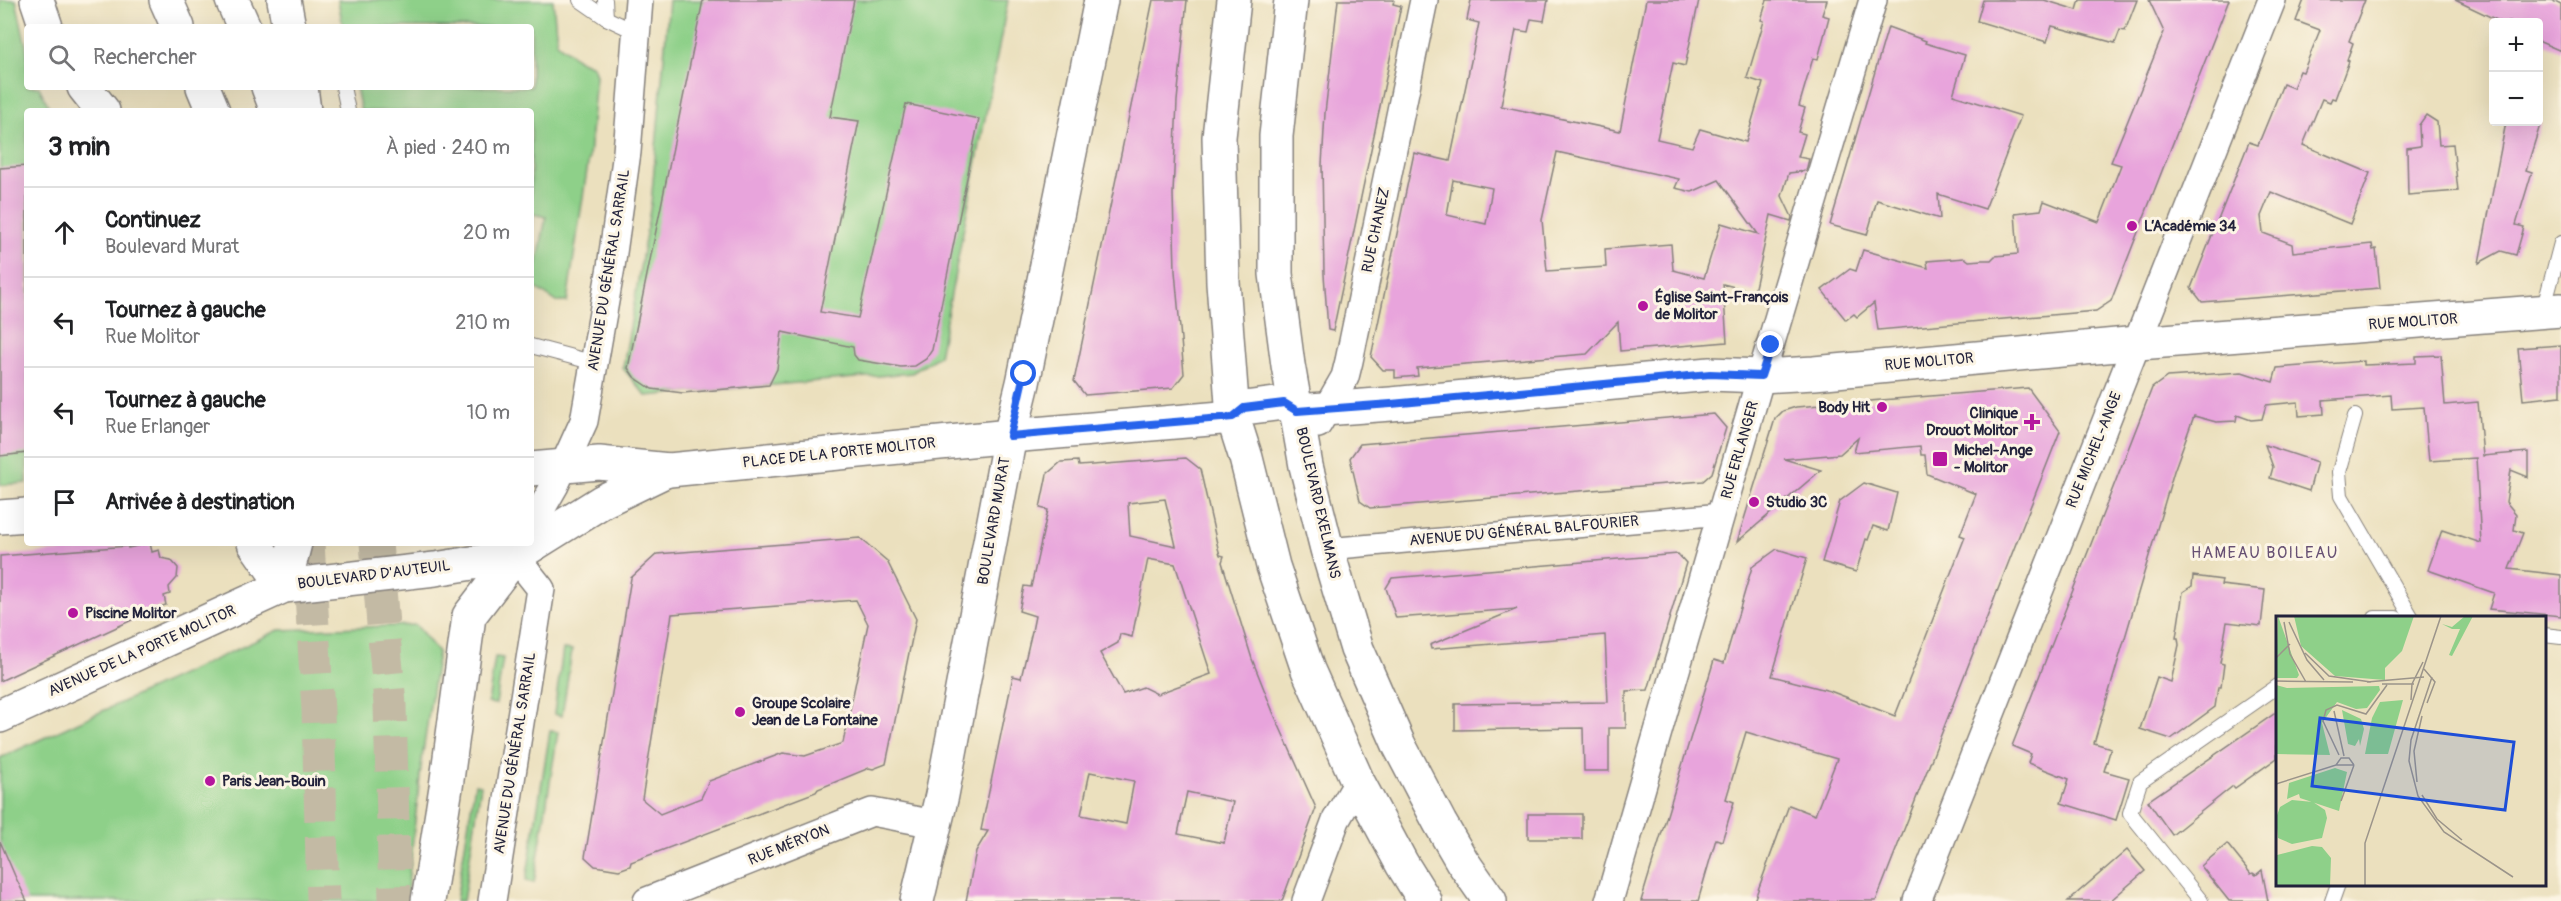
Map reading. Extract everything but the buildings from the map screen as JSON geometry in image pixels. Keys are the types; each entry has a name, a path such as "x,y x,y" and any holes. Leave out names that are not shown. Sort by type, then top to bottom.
{"main road":[{"path":"37,0 45,24"},
{"path":"166,0 177,24"},
{"path":"232,0 243,24"},
{"path":"284,0 288,24"},
{"name":"BOULEVARD MURAT","path":"917,901 935,824 1010,436 1023,383 1101,0"},
{"path":"1234,0 1219,138 1224,282 1233,417 1246,458 1273,566 1305,660 1358,782 1402,864 1425,901"},
{"name":"BOULEVARD EXELMANS","path":"1291,0 1275,136 1276,274 1288,365 1312,410 1303,450 1327,549 1357,649 1399,746 1451,842 1490,901"},
{"path":"86,90 101,108"},
{"path":"204,90 212,108"},
{"path":"269,90 277,108"},
{"path":"301,90 304,108"},
{"name":"RUE MOLITOR","path":"1010,436 1233,417 1245,427 1288,422 1312,410 1710,374 1761,376 2138,343 2552,311"},
{"name":"PLACE DE LA PORTE MOLITOR","path":"564,465 599,463 669,470 1010,436"},
{"path":"534,469 564,465"},
{"name":"PLACE DE LA PORTE MOLITOR","path":"534,536 669,470"},
{"path":"0,517 24,514"},
{"name":"BOULEVARD D'AUTEUIL","path":"256,546 284,586 435,569 513,547"},
{"path":"284,586 294,546"},
{"path":"428,901 469,616 513,547"},
{"name":"AVENUE DE LA PORTE MOLITOR","path":"0,716 284,586"}],"street":[{"name":"AVENUE DU GÉNÉRAL SARRAIL","path":"534,521 584,421 627,152 639,0"},
{"name":"RUE CHANEZ","path":"1312,410 1345,377 1424,0"},
{"name":"RUE ERLANGER","path":"1609,901 1873,0"},
{"name":"RUE MICHEL-ANGE","path":"1917,901 2272,0"},
{"name":"AVENUE DU GÉNÉRAL BALFOURIER","path":"1327,549 1722,514"},
{"name":"AVENUE DU GÉNÉRAL SARRAIL","path":"492,901 541,589 513,547"},
{"path":"1306,901 1336,820 1358,782"},
{"name":"RUE MÉRYON","path":"647,901 872,812 935,824"}],"lane":[{"path":"580,0 606,18 636,32"},
{"path":"605,0 606,18"},
{"path":"344,90 347,108"},
{"path":"2552,311 2561,243"},
{"path":"534,347 595,363"},
{"path":"2355,416 2339,472 2341,496 2411,616"},
{"path":"2546,635 2561,637"},
{"path":"2200,901 2130,813 2140,783 2276,687"},
{"path":"2332,901 2338,886"}],"green space":[{"path":"0,0 16,0 24,37 24,90 40,90 50,108 24,108 24,483 0,485"},
{"path":"338,0 553,0 557,43 579,60 593,66 596,75 589,157 567,302 557,302 534,287 546,217 534,214 534,108 360,108 357,90 534,90 534,24 342,24"},
{"path":"669,0 1008,0 939,356 912,373 646,396 623,368 651,204"},
{"name":"Paris Jean-Bouin","path":"416,625 438,652 422,759 406,901 0,901 0,758 279,630"},
{"path":"563,649 572,650 562,716 554,714"},
{"path":"495,657 503,658 496,704 488,703"},
{"path":"550,731 558,732 534,883 526,881"},
{"path":"475,784 481,785 463,901 456,901"}],"tunnel":[{"path":"308,546 318,711 323,901"},
{"path":"376,546 390,705 395,901"}],"place":[{"name":"L’Académie 34","path":"2132,226"},
{"name":"Église Saint-François de Molitor","path":"1643,306"},
{"name":"Body Hit","path":"1882,407"},
{"name":"Clinique Drouot Molitor","path":"2032,422"},
{"name":"Michel-Ange - Molitor","path":"1940,459"},
{"name":"Studio 3C","path":"1754,502"},
{"name":"Piscine Molitor","path":"73,613"},
{"name":"Groupe Scolaire Jean de La Fontaine","path":"740,712"},
{"name":"Paris Jean-Bouin","path":"210,781"}],"district":[{"name":"HAMEAU BOILEAU","path":"2265,553"}],"route":[{"path":"1024,374 1010,436 1193,422 1233,417 1244,408 1284,403 1297,411 1710,374 1761,376 1771,345"}]}
